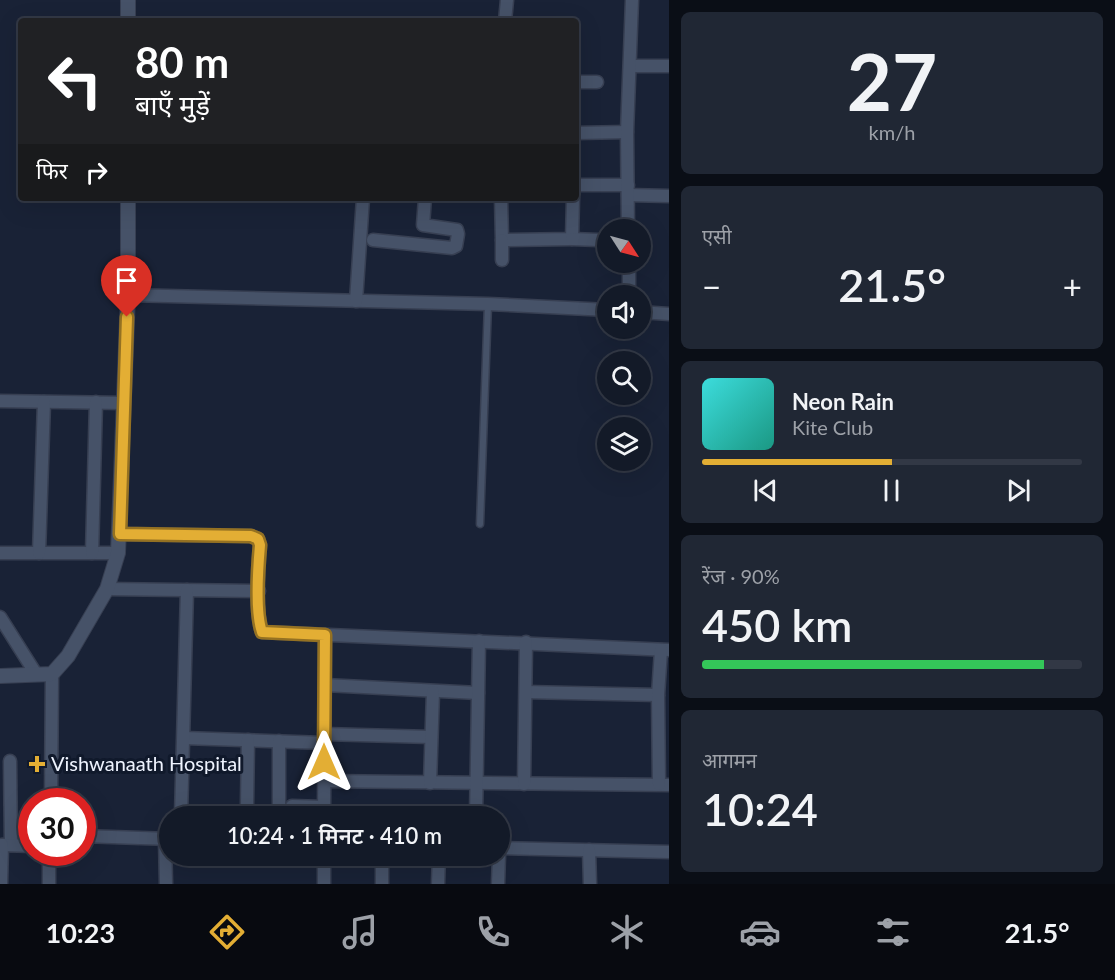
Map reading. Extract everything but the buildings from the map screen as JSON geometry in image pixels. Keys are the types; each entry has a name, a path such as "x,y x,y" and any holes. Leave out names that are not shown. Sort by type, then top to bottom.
{"street":[{"path":"128,0 128,18"},
{"path":"505,18 507,0"},
{"path":"628,219 627,132 632,0"},
{"path":"631,66 669,66"},
{"path":"579,82 597,82"},
{"path":"579,133 627,132"},
{"path":"579,185 669,196"},
{"path":"51,788 52,674 68,657 107,589 118,553 128,295 128,201"},
{"path":"356,301 363,201"},
{"path":"373,240 452,248 456,246 457,230 423,225 425,201"},
{"path":"501,201 502,260"},
{"path":"572,239 573,201"},
{"path":"502,240 597,240"},
{"path":"128,295 488,304 597,309"},
{"path":"651,313 669,314"},
{"path":"0,402 123,403"},
{"path":"39,553 44,402"},
{"path":"92,553 96,402"},
{"path":"120,534 251,536 258,539 262,632 665,650 658,695 664,784 324,782"},
{"path":"0,553 118,553"},
{"path":"107,589 259,591"},
{"path":"181,806 187,590"},
{"path":"0,617 36,674"},
{"path":"324,806 325,635"},
{"path":"476,806 479,641"},
{"path":"524,784 526,642"},
{"path":"0,676 52,674"},
{"path":"325,685 478,693"},
{"path":"430,783 433,692"},
{"path":"526,692 658,695"},
{"path":"184,738 279,741 324,738 431,737"},
{"path":"246,805 248,740"},
{"path":"279,741 279,806"},
{"path":"1,884 10,761"},
{"path":"96,836 159,839"},
{"path":"510,848 669,852"},
{"path":"589,850 590,884"},
{"path":"49,866 49,884"},
{"path":"166,866 166,884"},
{"path":"324,866 324,884"},
{"path":"382,866 382,884"},
{"path":"438,884 439,866"},
{"path":"498,866 498,884"}],"lane":[{"path":"480,524 488,304"}],"place":[{"name":"Vishwanaath Hospital","path":"37,764"}],"route":[{"path":"127,317 120,534 251,536 258,539 262,632 325,635 324,762"}]}
